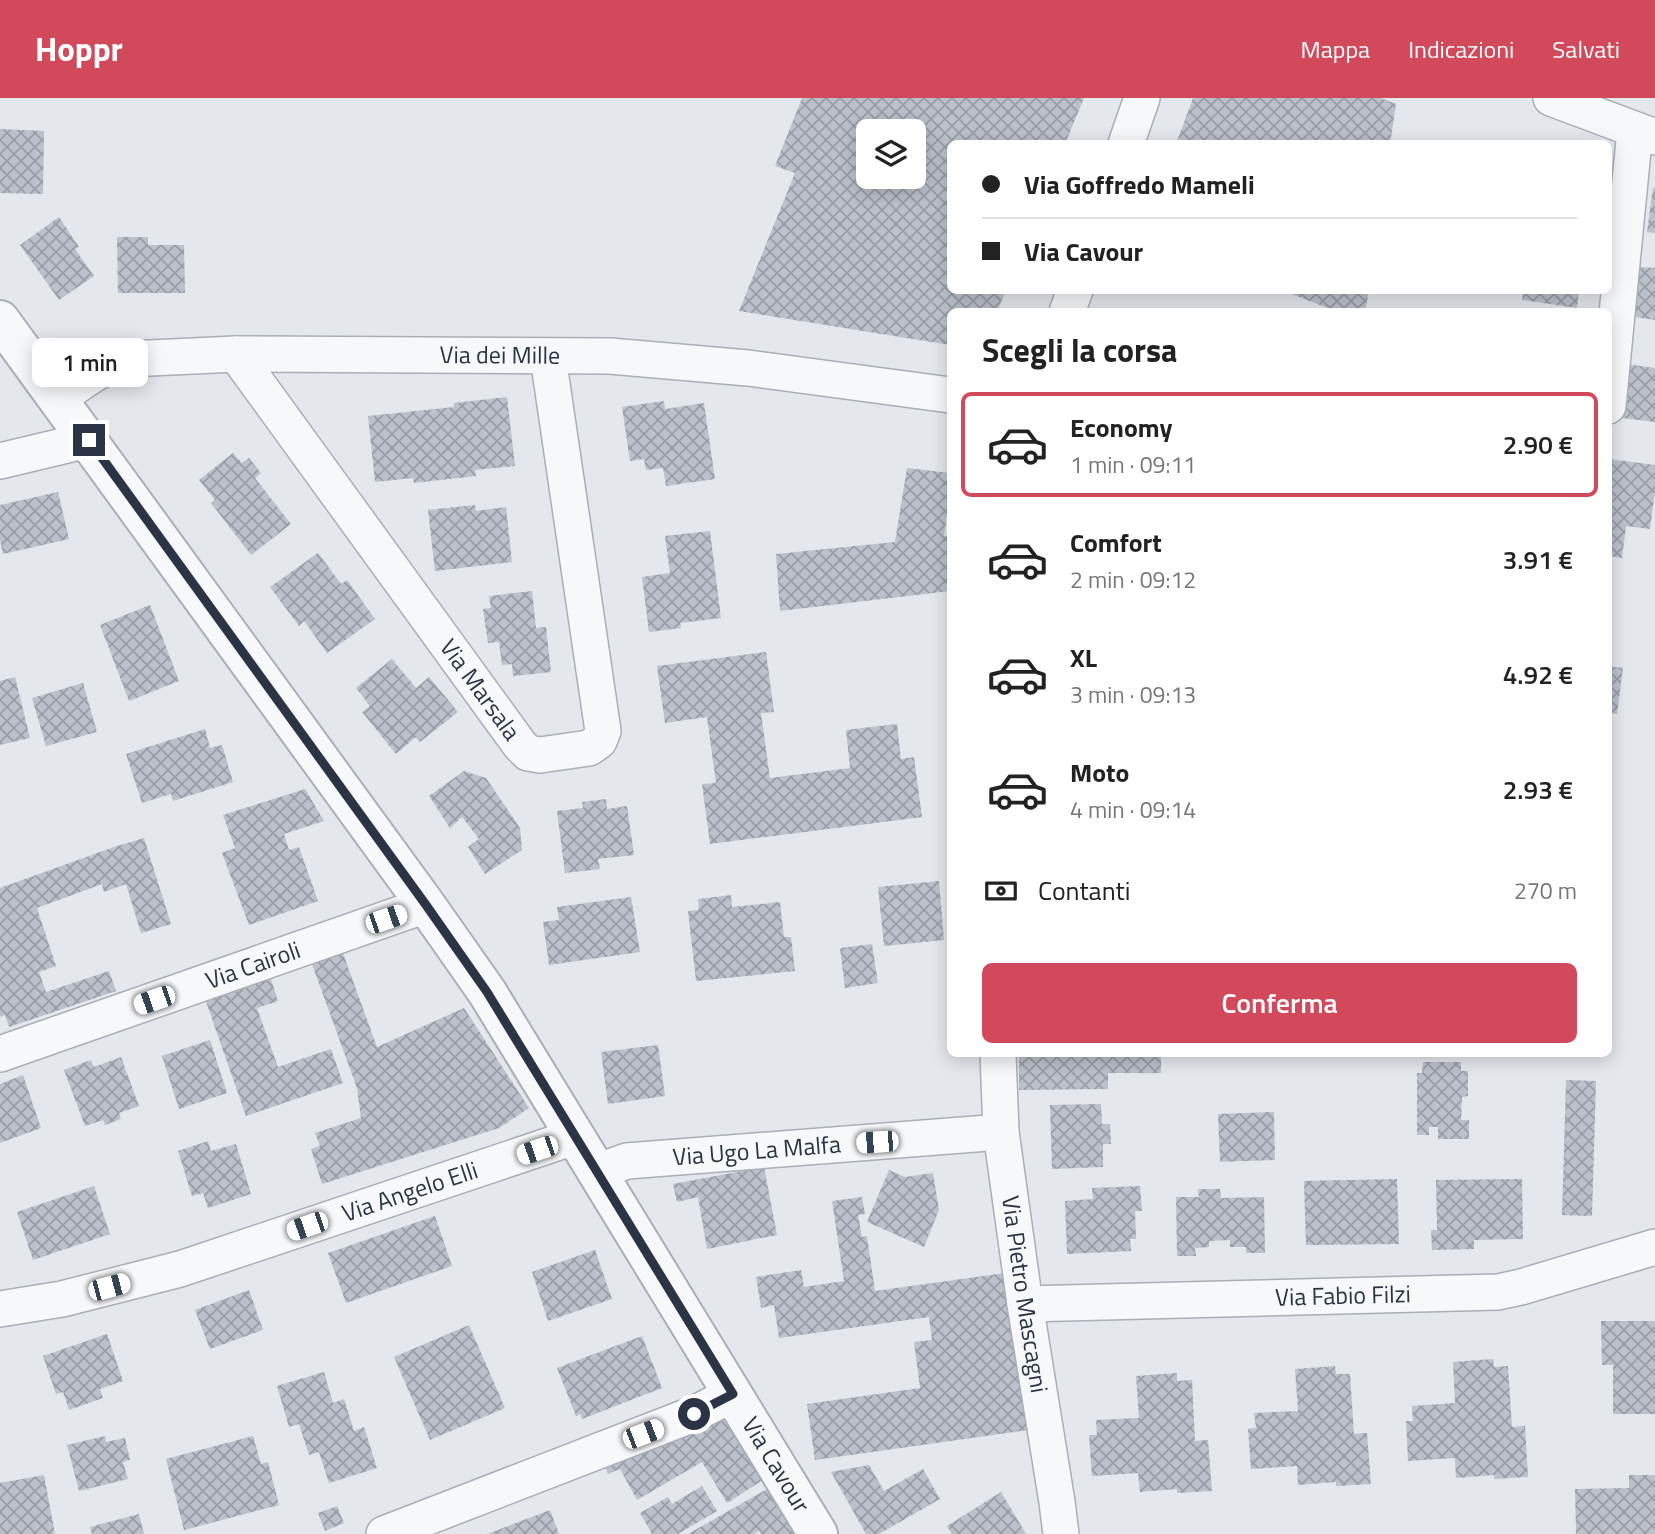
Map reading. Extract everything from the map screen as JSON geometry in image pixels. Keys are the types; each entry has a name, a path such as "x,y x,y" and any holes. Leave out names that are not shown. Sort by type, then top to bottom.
{"street":[{"path":"1127,140 1142,98"},
{"path":"1550,98 1645,133 1612,376"},
{"name":"Via Cavour","path":"0,320 487,992 818,1534"},
{"name":"Via dei Mille","path":"58,399 112,363 129,359 236,354 610,356 736,366 947,395"},
{"name":"Via Marsala","path":"236,354 520,745 528,752 540,755 589,748 599,741 603,731 548,357"},
{"path":"0,461 89,440"},
{"name":"Via Cairoli","path":"0,1054 426,905"},
{"name":"Via Pietro Mascagni","path":"998,1057 1001,1132 1061,1534"},
{"name":"Via Ugo La Malfa","path":"596,1172 627,1161 1001,1132"},
{"name":"Via Angelo Elli","path":"0,1309 62,1300 180,1269 575,1137"},
{"name":"Via Fabio Filzi","path":"1025,1304 1498,1292 1655,1247"},
{"path":"384,1534 694,1414 733,1394"}],"building":[{"path":"802,98 1084,98 1067,140 947,140 947,294 1004,294 999,308 947,308 947,345 739,311 795,173 775,166"},
{"path":"1193,98 1381,98 1396,104 1391,140 1177,140"},
{"path":"0,129 44,131 43,194 0,193"},
{"path":"1655,188 1655,233 1647,232"},
{"path":"59,217 79,247 75,249 94,276 59,300 20,245"},
{"path":"117,237 148,237 148,245 184,245 185,293 118,293"},
{"path":"1640,267 1655,268 1655,320 1635,317"},
{"path":"1291,294 1368,294 1366,308 1328,308"},
{"path":"1523,294 1579,294 1577,308 1522,300"},
{"path":"1619,363 1655,368 1655,422 1613,417"},
{"path":"507,397 515,466 475,470 476,476 414,483 413,478 375,482 368,416 454,407 454,403"},
{"path":"664,401 665,409 704,403 715,479 666,486 663,468 646,470 644,459 630,461 622,407"},
{"path":"233,453 242,463 249,458 261,473 255,478 291,524 251,555 211,503 215,500 199,480"},
{"path":"1612,459 1655,465 1650,529 1626,526 1622,558 1612,557"},
{"path":"907,468 947,473 944,536 947,536 947,591 780,611 776,554 895,542"},
{"path":"58,492 69,539 3,554 0,540 0,505"},
{"path":"475,505 476,511 506,507 512,562 435,571 428,510"},
{"path":"710,531 721,618 680,623 681,628 649,632 642,577 670,573 665,536"},
{"path":"318,553 341,584 347,580 375,619 327,653 304,621 299,626 270,587"},
{"path":"532,591 536,628 546,627 551,672 513,676 512,664 502,665 499,642 488,643 483,609 491,608 489,596"},
{"path":"150,605 179,681 129,701 100,625"},
{"path":"766,652 774,712 761,713 770,778 850,768 846,730 897,724 901,759 914,757 922,817 710,844 702,784 716,783 707,717 665,723 657,666"},
{"path":"392,659 416,688 429,677 458,712 420,742 416,737 396,754 362,712 370,706 356,688"},
{"path":"1612,667 1623,668 1617,714 1612,713"},
{"path":"15,677 30,738 0,745 0,681"},
{"path":"83,683 97,732 46,746 32,698"},
{"path":"205,729 210,748 222,745 233,782 173,801 171,794 142,803 126,754"},
{"path":"464,771 486,778 520,828 522,850 485,874 468,847 479,839 462,817 450,828 429,796"},
{"path":"305,789 324,821 284,834 289,850 299,847 318,901 249,925 222,853 235,848 223,815"},
{"path":"606,799 607,809 627,806 634,855 598,859 600,869 565,873 557,811 583,808 582,802"},
{"path":"144,838 171,924 141,933 126,884 104,892 102,884 37,908 56,966 39,972 46,992 109,971 116,991 9,1027 5,1015 0,1017 0,888"},
{"path":"939,881 944,940 884,946 878,887"},
{"path":"731,895 732,907 780,902 784,937 791,937 795,971 696,981 688,911 699,910 698,899"},
{"path":"631,897 640,952 549,965 543,922 559,920 557,907"},
{"path":"872,944 878,983 845,988 840,948"},
{"path":"340,945 377,1047 464,1008 529,1108 499,1128 322,1184 311,1149 320,1146 315,1133 361,1118 357,1088 309,956"},
{"path":"269,973 278,1001 257,1008 278,1067 331,1049 343,1083 246,1116 204,996"},
{"path":"210,1040 227,1093 179,1109 162,1056"},
{"path":"658,1045 665,1096 608,1104 601,1052"},
{"path":"121,1057 139,1106 119,1113 121,1119 105,1125 103,1120 85,1126 64,1070 91,1060 94,1067"},
{"path":"1019,1057 1161,1057 1161,1073 1108,1073 1108,1089 1019,1090"},
{"path":"1423,1062 1461,1062 1461,1071 1468,1071 1468,1096 1462,1097 1461,1120 1469,1120 1469,1139 1438,1139 1438,1127 1429,1127 1429,1135 1417,1135 1417,1073 1422,1073"},
{"path":"23,1075 41,1128 0,1143 0,1084"},
{"path":"1566,1080 1596,1081 1592,1216 1562,1215"},
{"path":"1101,1104 1102,1124 1110,1124 1111,1144 1103,1144 1103,1167 1052,1169 1050,1105"},
{"path":"1274,1112 1275,1160 1220,1162 1218,1114"},
{"path":"208,1141 211,1151 236,1144 251,1194 208,1208 203,1193 192,1196 178,1151"},
{"path":"764,1167 777,1235 707,1249 698,1197 677,1202 673,1184"},
{"path":"889,1170 905,1177 933,1173 939,1210 924,1247 867,1222"},
{"path":"1397,1179 1399,1244 1306,1245 1304,1181"},
{"path":"1522,1179 1523,1239 1474,1240 1474,1249 1432,1250 1431,1230 1437,1230 1436,1180"},
{"path":"94,1186 110,1234 33,1260 17,1212"},
{"path":"1140,1186 1142,1211 1135,1211 1136,1239 1130,1239 1131,1251 1067,1254 1065,1201 1093,1199 1092,1188"},
{"path":"1198,1189 1220,1189 1221,1198 1264,1197 1265,1253 1246,1253 1246,1247 1230,1247 1230,1240 1209,1241 1209,1247 1195,1248 1196,1256 1177,1256 1176,1197 1199,1197"},
{"path":"862,1197 865,1214 858,1215 862,1237 867,1236 875,1291 1005,1273 1028,1430 815,1460 807,1404 920,1388 914,1342 932,1340 929,1317 779,1338 774,1305 761,1308 756,1277 801,1270 804,1287 844,1281 832,1201"},
{"path":"435,1216 452,1266 346,1303 328,1253"},
{"path":"595,1250 612,1299 548,1321 532,1272"},
{"path":"249,1290 263,1330 210,1349 195,1310"},
{"path":"1601,1321 1655,1321 1655,1414 1613,1414 1613,1365 1602,1365"},
{"path":"469,1325 505,1408 430,1440 394,1357"},
{"path":"107,1334 123,1381 100,1389 103,1398 69,1410 63,1392 56,1394 43,1356"},
{"path":"642,1336 662,1388 582,1419 581,1414 576,1416 557,1368"},
{"path":"1493,1359 1494,1367 1508,1366 1512,1427 1525,1426 1528,1477 1494,1479 1494,1475 1456,1478 1455,1458 1408,1461 1406,1421 1413,1421 1412,1406 1455,1403 1453,1362"},
{"path":"1335,1366 1336,1374 1350,1374 1354,1434 1367,1433 1371,1484 1336,1486 1336,1482 1298,1485 1297,1466 1251,1469 1248,1429 1256,1428 1254,1413 1298,1411 1295,1369"},
{"path":"324,1372 333,1403 344,1399 354,1431 364,1427 377,1468 329,1483 319,1452 309,1455 299,1424 289,1427 277,1386"},
{"path":"1177,1373 1177,1381 1192,1380 1195,1441 1208,1440 1212,1491 1177,1493 1177,1489 1140,1492 1138,1473 1092,1476 1089,1435 1097,1435 1096,1420 1139,1418 1136,1376"},
{"path":"727,1413 766,1478 727,1503 702,1462 637,1500 620,1469 608,1474 603,1462 668,1434 673,1442"},
{"path":"105,1436 106,1442 125,1438 130,1460 123,1462 128,1479 79,1491 67,1445"},
{"path":"253,1436 261,1464 268,1462 279,1505 184,1530 166,1459"},
{"path":"869,1465 884,1491 923,1469 940,1499 879,1534 866,1534 831,1472"},
{"path":"44,1475 55,1534 0,1534 0,1483"},
{"path":"1629,1475 1655,1475 1655,1534 1576,1534 1575,1489 1629,1488"},
{"path":"702,1486 717,1511 678,1534 652,1534 640,1513 668,1497 672,1504"},
{"path":"769,1488 795,1534 761,1534 759,1531 754,1534 688,1534"},
{"path":"1001,1492 1026,1534 952,1534 947,1526"},
{"path":"337,1506 344,1523 325,1531 318,1513"},
{"path":"550,1510 559,1534 487,1534"},
{"path":"139,1514 144,1534 92,1534 90,1527"}],"route":[{"path":"89,440 487,992 733,1394 694,1414"}]}
